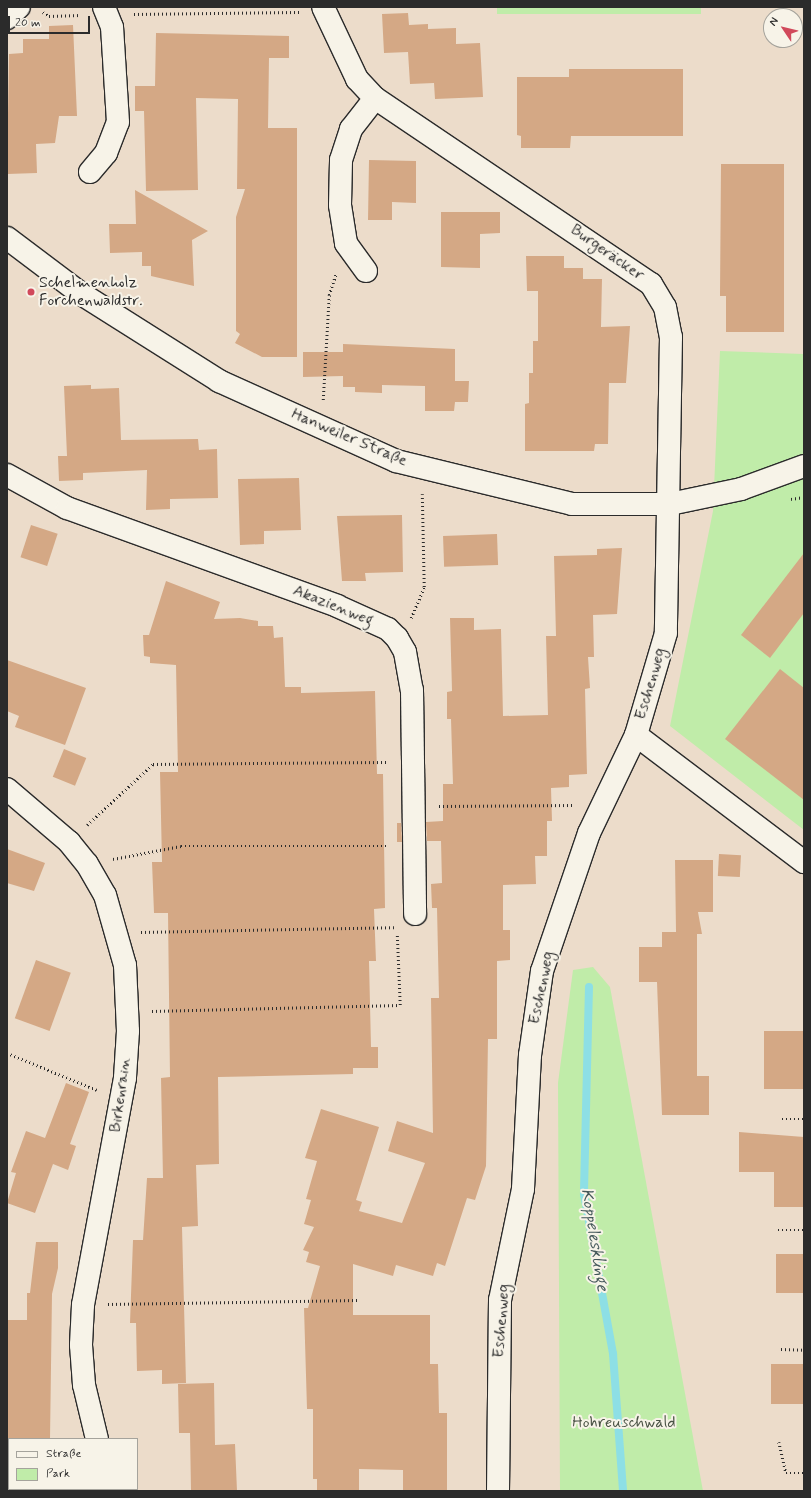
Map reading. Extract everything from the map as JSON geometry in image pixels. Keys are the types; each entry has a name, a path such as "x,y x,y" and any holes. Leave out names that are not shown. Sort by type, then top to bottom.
{"street":[{"path":"7,18 29,8"},
{"name":"Burgeräcker","path":"324,10 357,79 375,98 651,284 664,307 671,337 670,504"},
{"path":"90,172 106,153 118,122 112,26 106,11"},
{"path":"366,271 346,243 340,205 341,160 351,129 375,98"},
{"name":"Hanweiler Straße","path":"7,238 80,293 219,380 396,461 572,504 670,504 740,489 804,466"},
{"name":"Akazienweg","path":"7,474 67,508 337,606 388,629 397,638 405,652 412,690 406,918"},
{"name":"Eschenweg","path":"498,1491 500,1300 523,1189 530,1055 542,971 602,804 636,735 666,633 670,504"},
{"path":"636,735 804,862"},
{"name":"Birkenrain","path":"7,790 69,842 87,864 105,894 118,933 125,964 128,1010 121,1100 83,1305 81,1345 84,1385 97,1438"}],"path":[{"path":"29,8 49,16 106,11 324,10"},
{"path":"323,396 329,295 346,243"},
{"path":"397,638 417,608 424,587 423,514"},
{"path":"69,842 153,764 371,763"},
{"path":"461,806 602,804"},
{"path":"87,864 181,846 378,846"},
{"path":"118,933 397,927 406,918"},
{"path":"128,1010 222,1011 400,1005 397,927"},
{"path":"7,1053 121,1100"},
{"path":"782,1119 804,1119"},
{"path":"778,1230 804,1230"},
{"path":"83,1305 358,1300"},
{"path":"781,1349 804,1350"},
{"path":"779,1442 786,1473 804,1473"}],"green space":[{"path":"497,7 701,7 701,14 497,14"},
{"path":"804,330 804,830 670,726 713,511 720,351 803,354"},
{"name":"Hohreuschwald","path":"593,967 610,987 703,1491 560,1491 558,1083 573,970"}],"building":[{"path":"408,13 409,25 428,24 428,29 456,28 456,44 480,43 483,97 435,99 434,83 410,84 408,52 384,53 382,14"},
{"path":"73,25 77,116 59,116 55,143 36,144 37,173 7,174 9,54 23,53 23,39 49,39 49,26"},
{"path":"156,33 289,36 289,58 269,58 268,128 297,128 297,357 262,357 235,343 240,334 236,331 236,217 245,189 237,189 238,99 196,98 198,190 146,191 144,111 135,111 135,86 155,86"},
{"path":"569,69 683,69 683,136 571,136 570,148 521,148 521,136 517,135 517,77 569,77"},
{"path":"369,160 416,161 416,203 392,202 392,220 368,220"},
{"path":"721,164 784,164 784,332 726,332 726,296 720,296"},
{"path":"135,190 208,231 192,240 194,286 151,276 151,266 142,266 142,252 110,253 109,224 136,224"},
{"path":"441,212 500,212 500,233 480,234 480,268 441,267"},
{"path":"526,256 564,256 564,268 583,268 583,279 602,279 601,327 630,326 626,383 609,383 608,444 595,444 594,451 525,451 525,404 529,403 529,373 533,373 533,341 538,341 538,291 527,291"},
{"path":"343,344 455,349 455,381 469,381 468,402 455,402 454,411 425,411 425,386 382,385 382,393 355,392 355,387 343,387 343,376 303,377 303,352 343,352"},
{"path":"91,385 91,389 119,388 121,440 198,439 199,450 217,449 218,498 170,499 170,509 146,510 147,470 83,473 83,480 59,481 58,456 67,456 64,386"},
{"path":"299,478 301,530 264,531 264,544 240,545 238,479"},
{"path":"402,515 403,572 365,573 366,581 342,581 337,516"},
{"path":"31,525 58,534 47,566 20,557"},
{"path":"497,534 498,565 444,567 443,536"},
{"path":"622,548 617,614 593,615 594,657 588,657 590,688 585,689 587,774 569,775 569,787 551,788 552,821 547,821 547,856 535,856 536,884 503,885 503,930 510,930 510,960 497,961 497,1039 488,1039 486,1166 475,1200 467,1198 445,1266 437,1263 433,1276 396,1265 393,1276 353,1264 353,1315 430,1315 430,1364 438,1364 439,1413 447,1413 447,1491 403,1491 403,1470 359,1469 359,1491 317,1491 317,1479 313,1479 313,1409 307,1409 304,1308 308,1308 320,1266 306,1262 309,1252 303,1250 314,1227 304,1224 311,1200 306,1199 317,1161 305,1158 321,1109 379,1127 356,1200 362,1202 359,1211 402,1223 425,1163 388,1151 397,1121 433,1133 431,998 439,998 437,908 432,908 431,884 442,883 441,841 427,841 426,822 443,821 443,784 453,784 451,719 447,719 447,692 452,691 450,618 474,618 474,630 501,629 503,716 548,715 546,636 556,636 554,556 597,555 597,549"},
{"path":"804,553 804,613 770,658 741,635"},
{"path":"166,581 220,602 214,619 240,618 258,621 258,626 273,626 274,638 283,637 285,687 301,687 301,693 375,691 377,774 383,774 385,908 374,909 376,961 369,961 371,1047 378,1047 378,1068 353,1068 353,1074 218,1077 219,1164 196,1165 198,1226 182,1227 186,1383 162,1384 162,1370 137,1371 136,1323 130,1323 133,1240 143,1240 147,1178 163,1178 161,1078 170,1077 168,913 154,913 152,862 162,862 160,772 178,772 176,665 150,663 150,657 144,656 143,635 149,635"},
{"path":"7,660 86,688 65,745 15,727 19,716 7,711"},
{"path":"780,669 804,688 804,800 725,739"},
{"path":"64,749 86,758 75,786 53,777"},
{"path":"397,823 401,823 402,842 397,842"},
{"path":"7,849 45,863 34,891 7,883"},
{"path":"719,854 741,855 740,877 718,876"},
{"path":"675,860 713,860 713,912 698,912 702,934 697,934 697,1076 709,1076 709,1115 662,1115 657,982 639,982 639,947 662,947 662,932 676,932"},
{"path":"36,960 71,973 50,1031 15,1018"},
{"path":"764,1031 804,1031 804,1089 764,1089"},
{"path":"66,1083 89,1092 70,1144 76,1146 68,1170 53,1164 35,1213 7,1203 16,1173 11,1172 26,1131 45,1138"},
{"path":"739,1132 804,1137 804,1207 774,1207 774,1172 739,1172"},
{"path":"36,1242 58,1242 58,1268 52,1294 50,1438 7,1439 7,1320 27,1320 27,1293 30,1293"},
{"path":"776,1254 804,1254 804,1293 776,1293"},
{"path":"771,1364 804,1364 804,1404 771,1404"},
{"path":"214,1383 215,1445 235,1444 237,1491 191,1491 190,1433 179,1433 178,1384"}],"waterway":[{"name":"Koppelesklinge","path":"589,987 584,1194 613,1354 623,1491"}],"place":[{"name":"Schelmenholz Forchenwaldstr.","path":"31,292"}]}
